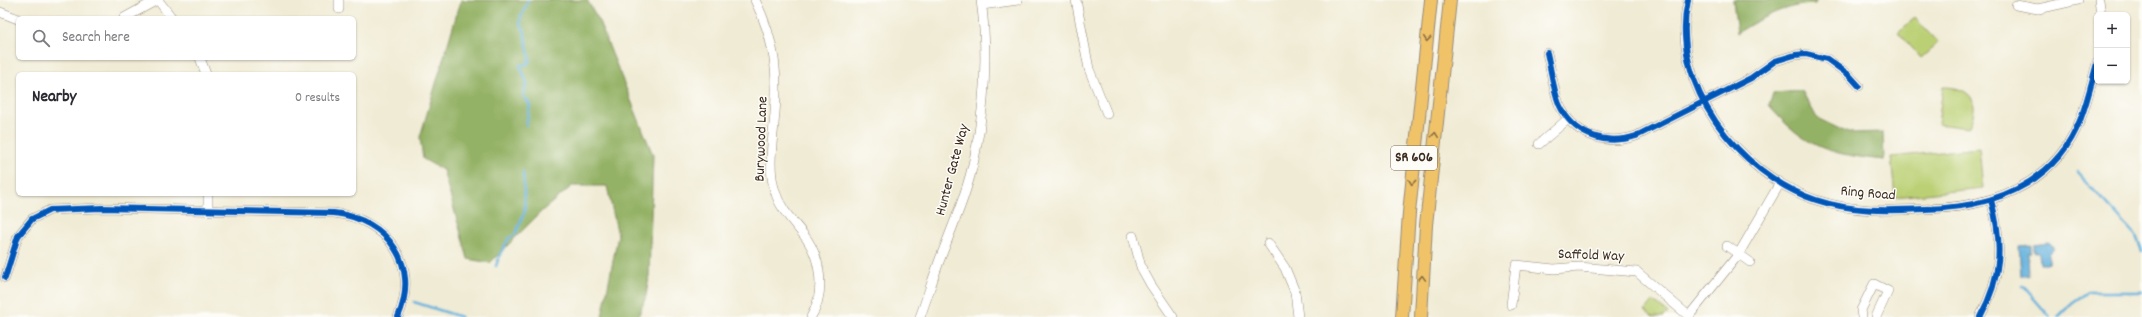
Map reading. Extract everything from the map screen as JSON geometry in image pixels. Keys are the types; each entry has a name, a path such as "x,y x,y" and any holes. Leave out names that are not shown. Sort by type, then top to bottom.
{"main road":[{"name":"SR 606","path":"1402,317 1409,213 1431,0"},
{"name":"SR 606","path":"1421,317 1426,225 1450,0"}],"street":[{"path":"128,16 158,0 170,16"},
{"name":"Burywood Lane","path":"755,0 767,27 776,64 777,100 772,155 774,190 783,209 810,244 818,267 819,290 811,317"},
{"path":"981,2 1018,0"},
{"path":"1076,0 1089,69 1107,114"},
{"name":"Ring Road","path":"1688,0 1685,19 1687,52 1691,69 1705,102 1719,127 1754,164 1780,183 1816,200 1834,205 1867,210 1945,209 1991,200 2028,183 2051,165 2061,154 2080,122 2094,73"},
{"path":"2016,5 2038,9 2078,0"},
{"path":"2099,0 2101,12"},
{"name":"Hunter Gate Way","path":"921,317 975,156 981,120 984,84 985,53 981,2"},
{"path":"0,12 16,18"},
{"path":"1547,53 1559,102 1568,119 1576,127 1594,137 1610,140 1626,139 1705,102 1751,78 1775,61 1795,55 1806,54 1828,59 1849,75 1859,86"},
{"path":"201,60 205,72"},
{"path":"1539,144 1568,119"},
{"name":"Saffold Way","path":"1511,304 1516,265 1554,269 1579,267 1637,272 1689,317 1738,255 1780,183"},
{"path":"208,196 208,211"},
{"path":"1980,317 1995,283 1999,256 1996,219 1991,200"},
{"path":"5,278 18,236 32,219 50,210 88,208 334,213 359,218 370,223 387,237 394,247 404,271 405,292 398,317"},
{"path":"1133,236 1141,267 1150,285 1173,317"},
{"path":"1268,243 1285,268 1295,292 1298,317"},
{"path":"1727,246 1750,262"},
{"path":"1862,317 1861,310 1874,284 1888,291 1876,317"}],"green space":[{"path":"461,0 587,0 598,19 653,155 649,277 646,296 638,317 602,317 618,235 607,186 572,186 543,210 490,263 468,259 443,170 423,159 420,137"},
{"path":"1733,0 1816,0 1815,4 1793,7 1774,13 1737,33"},
{"path":"1915,18 1938,43 1921,58 1898,32"},
{"path":"1943,87 1961,90 1967,93 1971,98 1974,104 1974,111 1968,128 1938,124"},
{"path":"1802,91 1817,118 1848,133 1883,132 1884,160 1833,152 1820,147 1795,132 1769,106 1773,93"},
{"path":"1979,148 1983,188 1895,197 1891,157"},
{"path":"1653,301 1668,313 1664,317 1653,317 1645,311"}],"water":[{"path":"2049,243 2054,249 2049,254 2049,262 2047,264 2040,264 2039,255 2034,252 2034,245"},
{"path":"2031,245 2031,253 2028,253 2029,276 2021,276 2019,246"}],"waterway":[{"path":"526,125 530,105 523,95 527,84 520,65 527,64 530,60 524,30 520,23 528,1"},
{"path":"496,266 500,254 509,238 515,235 525,211 523,172"},
{"path":"2077,172 2136,236 2142,251"},
{"path":"2023,286 2050,317"},
{"path":"2058,317 2073,302 2088,292 2142,292"},
{"path":"414,302 461,317"}],"cycle path":[{"path":"1688,0 1685,32 1689,63 1700,94 1716,122 1737,148 1761,170 1788,187 1816,200 1843,207 1870,210 1910,210 1962,206 1998,197 2032,181 2046,169 2068,145 2079,123 2094,74"},
{"path":"1547,53 1557,98 1565,115 1581,130 1591,135 1613,140 1636,136 1751,78 1775,61 1795,55 1806,54 1827,59 1849,75 1859,86"},
{"path":"1980,317 1993,288 1998,260 1999,245 1991,200"},
{"path":"5,278 18,236 32,219 50,210 102,208 334,213 353,217 370,224 384,235 394,248 402,263 405,280 404,298 398,317"}]}
